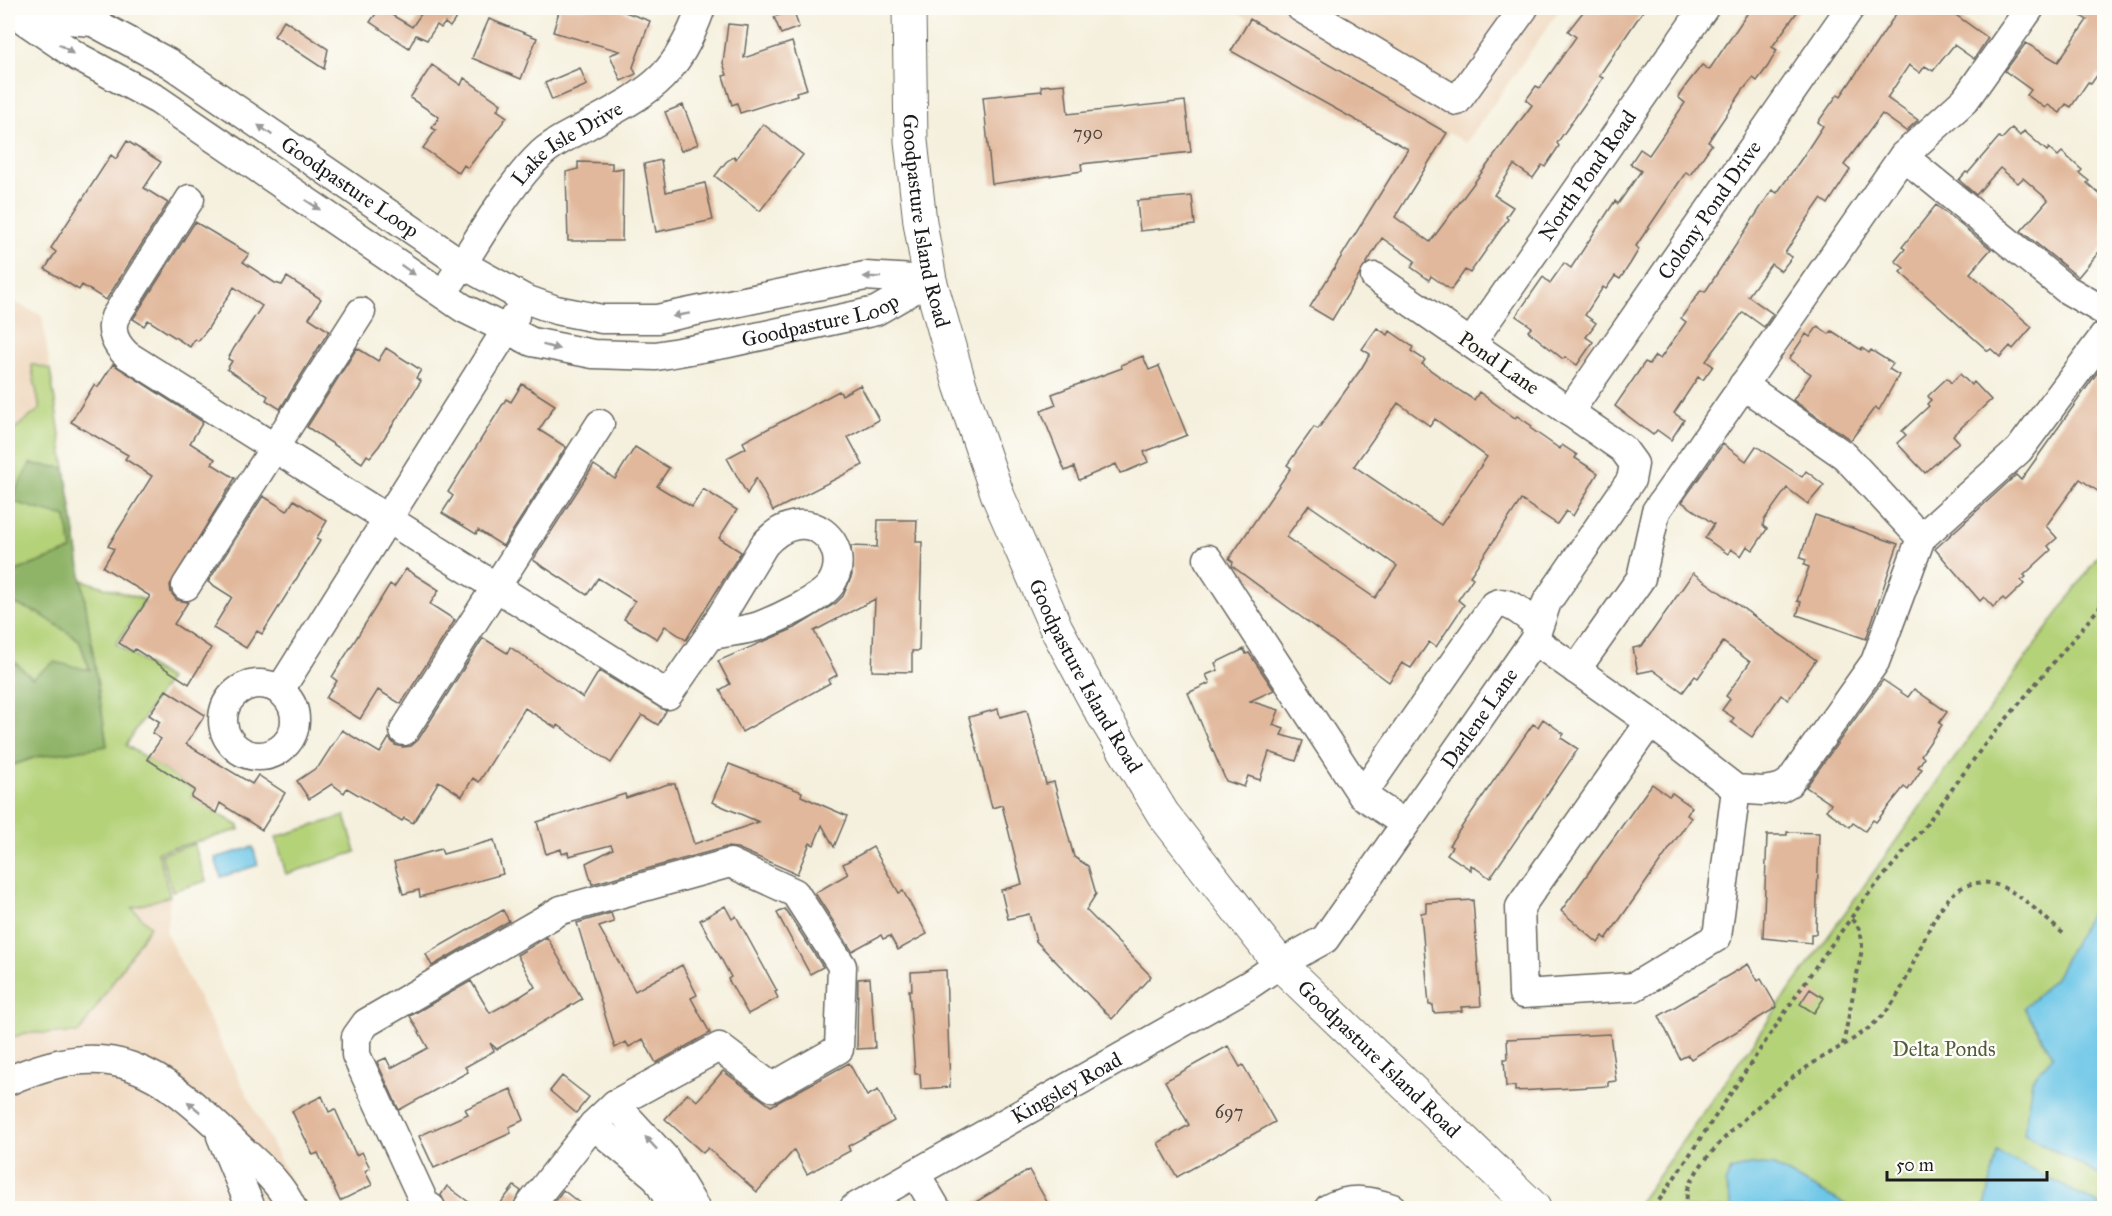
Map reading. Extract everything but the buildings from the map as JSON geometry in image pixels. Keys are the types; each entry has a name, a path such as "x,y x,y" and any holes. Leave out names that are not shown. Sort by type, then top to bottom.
{"main road":[{"name":"Goodpasture Island Road","path":"909,8 911,141 920,222 930,280 960,385 998,496 1056,628 1163,814 1280,964 1534,1209"}],"street":[{"name":"Lake Isle Drive","path":"442,294 519,180 543,152 637,98 666,75 687,41 701,8"},
{"path":"1301,8 1457,101 1524,8"},
{"name":"North Pond Road","path":"1471,343 1704,8"},
{"name":"Colony Pond Drive","path":"1569,412 1850,8"},
{"path":"1576,670 1641,578 1656,511 1903,156 1965,100 2030,8"},
{"name":"Goodpasture Loop","path":"13,14 93,22 123,36 169,63 462,264 525,299 580,315 632,320 688,314 865,276 930,280"},
{"name":"Goodpasture Loop","path":"13,14 78,57 158,100 442,294 506,331 532,342 563,350 625,356 656,356 724,344 876,311 930,280"},
{"path":"1903,156 2066,290 2104,311"},
{"path":"190,199 115,317 112,330 114,338 127,355 668,695 709,636 774,532 786,526 800,524 813,526 826,534 833,545 837,565 831,584 821,595 759,626 709,636"},
{"name":"Pond Lane","path":"1375,277 1623,449"},
{"path":"280,690 525,299"},
{"path":"186,586 361,312"},
{"path":"1362,795 1497,603 1505,603 1576,670 1650,722 1736,789 1763,790 1780,788 1789,783 1875,662 1921,538 2019,450 2104,336"},
{"path":"1743,385 1845,456 1921,538"},
{"path":"404,731 600,424"},
{"name":"Darlene Lane","path":"1280,964 1325,939 1536,632 1547,602 1631,480 1634,464 1623,449"},
{"path":"1208,559 1362,795 1405,824"},
{"path":"1650,722 1520,907 1523,994 1634,987 1717,937 1736,789"},
{"path":"431,1209 425,1204 356,1055 356,1037 366,1023 561,910 730,863 795,893 842,966 840,1049 772,1087 719,1047 615,1104 593,1125 528,1209"},
{"name":"Kingsley Road","path":"854,1209 1248,986 1280,964"},
{"path":"19,1076 69,1061 116,1061 159,1077 217,1126 282,1187 292,1209"},
{"path":"615,1104 665,1158 694,1209"},
{"path":"593,1125 656,1177 674,1209"},
{"path":"217,1126 251,1209"},
{"path":"916,1174 936,1209"},
{"path":"1329,1209 1341,1202 1371,1200 1392,1209"}],"path":[{"path":"1654,1209 1851,919 1923,829 1982,748 2104,602"},
{"path":"1686,1209 1688,1187 1700,1166 1746,1119 1791,1080 1861,1036 1889,1010 1933,924 1955,891 1984,881 2001,884 2064,934"},
{"path":"1843,1046 1862,949 1862,936 1851,919"}],"shaded area":[{"path":"1229,8 1561,8 1466,143"},
{"path":"8,299 42,316 131,908 170,896 166,933 304,1208 8,1208"}],"green space":[{"path":"31,364 50,369 65,468 30,464 66,517 72,550 8,574 8,434 40,409"},
{"path":"30,464 65,468 107,746 36,757 8,767 8,656 32,678 54,662 90,670 79,640 40,614 8,601 8,574 72,550 66,517 10,501"},
{"name":"Delta Ponds","path":"2104,546 2104,1208 1635,1208 2087,572"},
{"path":"82,580 145,600 116,644 169,679 126,745 195,790 191,797 239,826 239,830 158,852 170,896 132,908 150,926 79,1033 25,1033 8,1039 8,767 36,757 107,745"},
{"path":"8,601 40,614 79,640 90,671 32,678 8,656"},
{"path":"345,816 356,852 286,874 276,837"},
{"path":"194,844 206,881 172,891 161,854"}],"water":[{"path":"253,847 258,865 221,877 215,858"},
{"path":"2104,901 2104,1178 2024,1134 2032,1080 2053,1056 2024,1008 2055,978 2090,913"},
{"path":"1997,1152 2104,1207 2104,1208 1985,1208"},
{"path":"1753,1164 1774,1166 1852,1208 1732,1208 1725,1183 1731,1170"}]}
